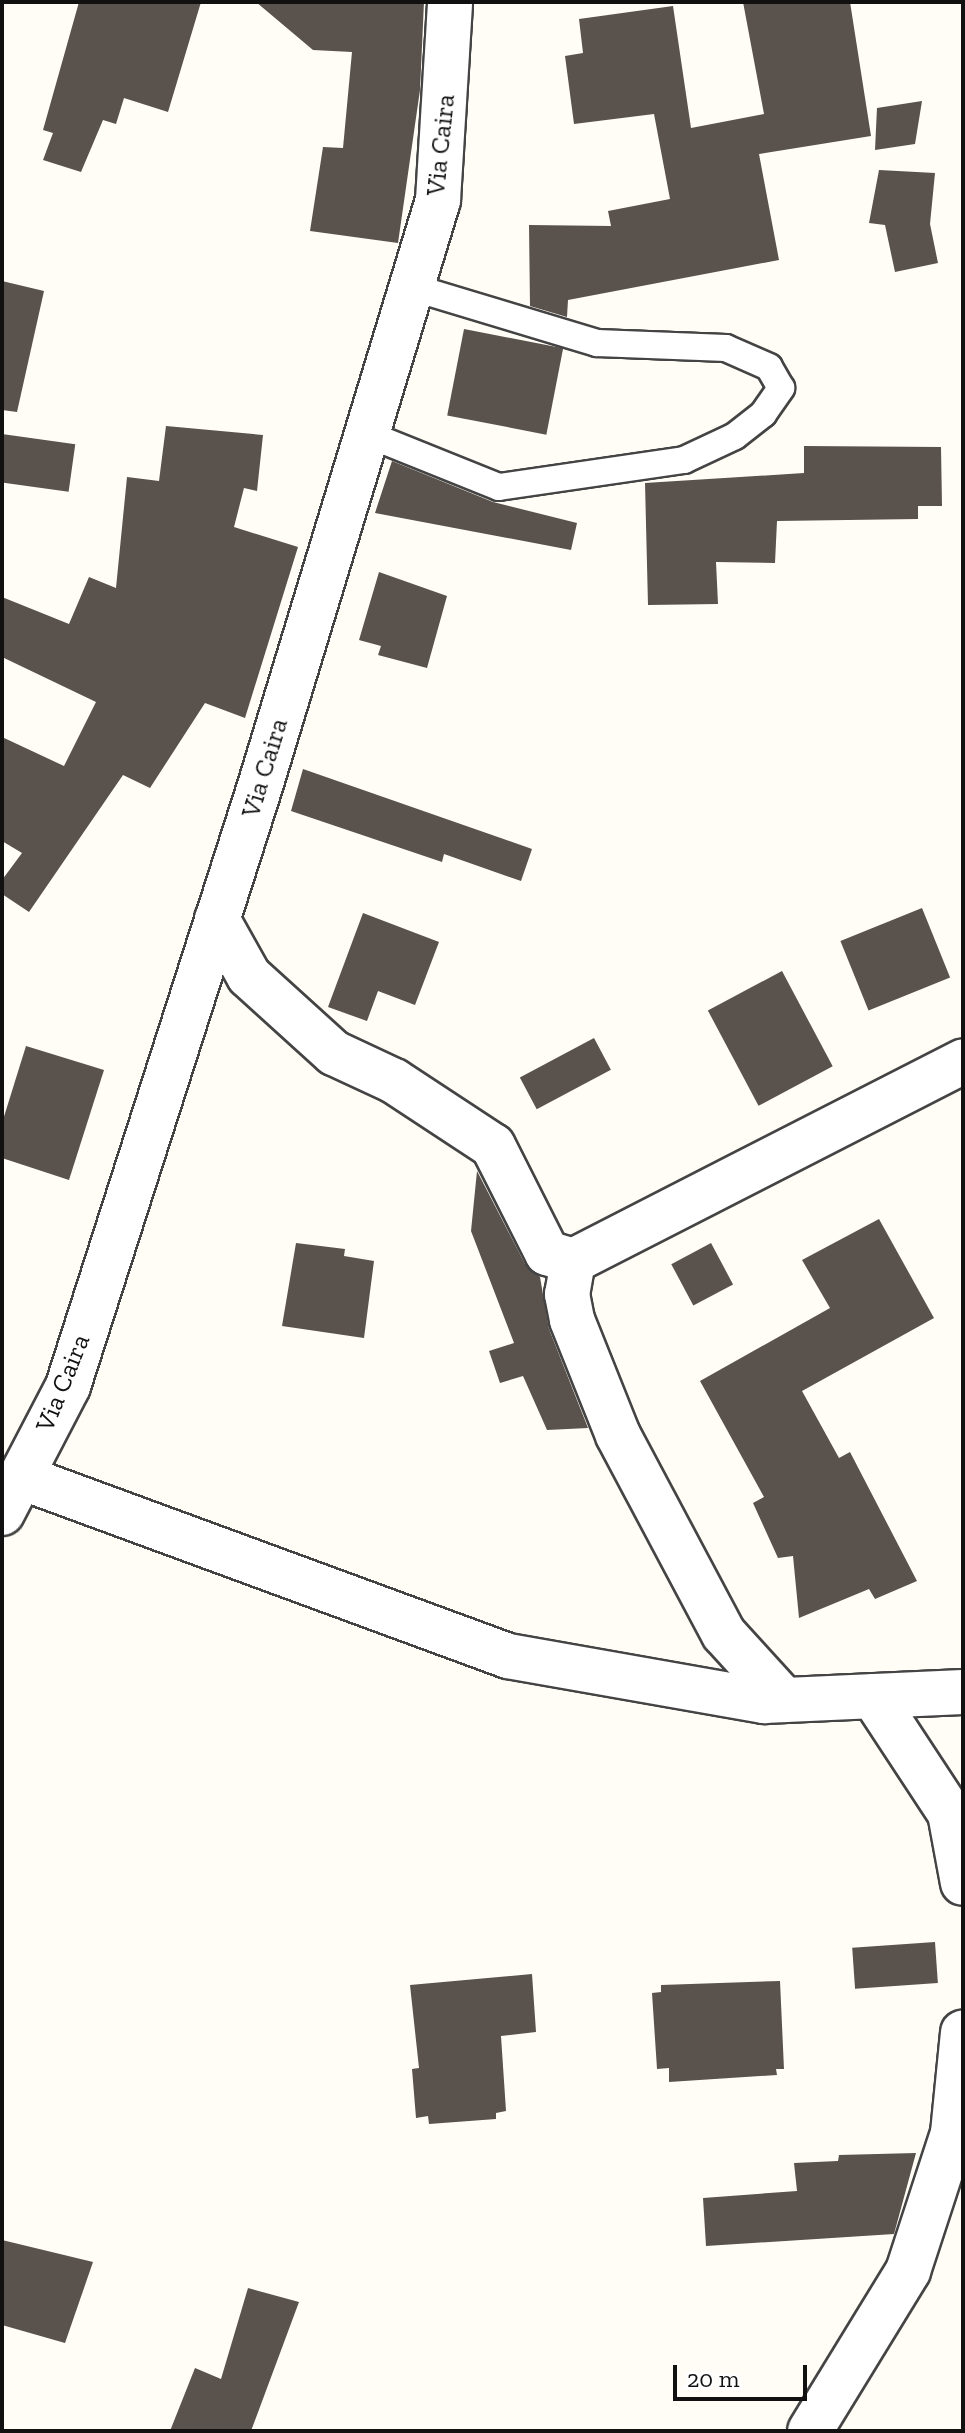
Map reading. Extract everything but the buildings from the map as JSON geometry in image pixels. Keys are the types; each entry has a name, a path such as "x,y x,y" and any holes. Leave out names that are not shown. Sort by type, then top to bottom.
{"street":[{"name":"Via Caira","path":"7,1501 68,1386 217,919 438,200 450,2"},
{"path":"217,919 249,976 334,1053 394,1081 493,1146 547,1253 573,1261 963,1061"},
{"path":"573,1261 567,1294 572,1320 618,1435 724,1634 784,1700"},
{"path":"7,1501 508,1656 784,1700 963,1692"},
{"path":"873,1696 950,1813 963,1883"},
{"path":"810,2431 908,2271 953,2133 963,2032"}],"lane":[{"path":"367,434 499,487 684,460 735,436 763,414 781,388 769,367 726,348 597,343 412,287"}]}
